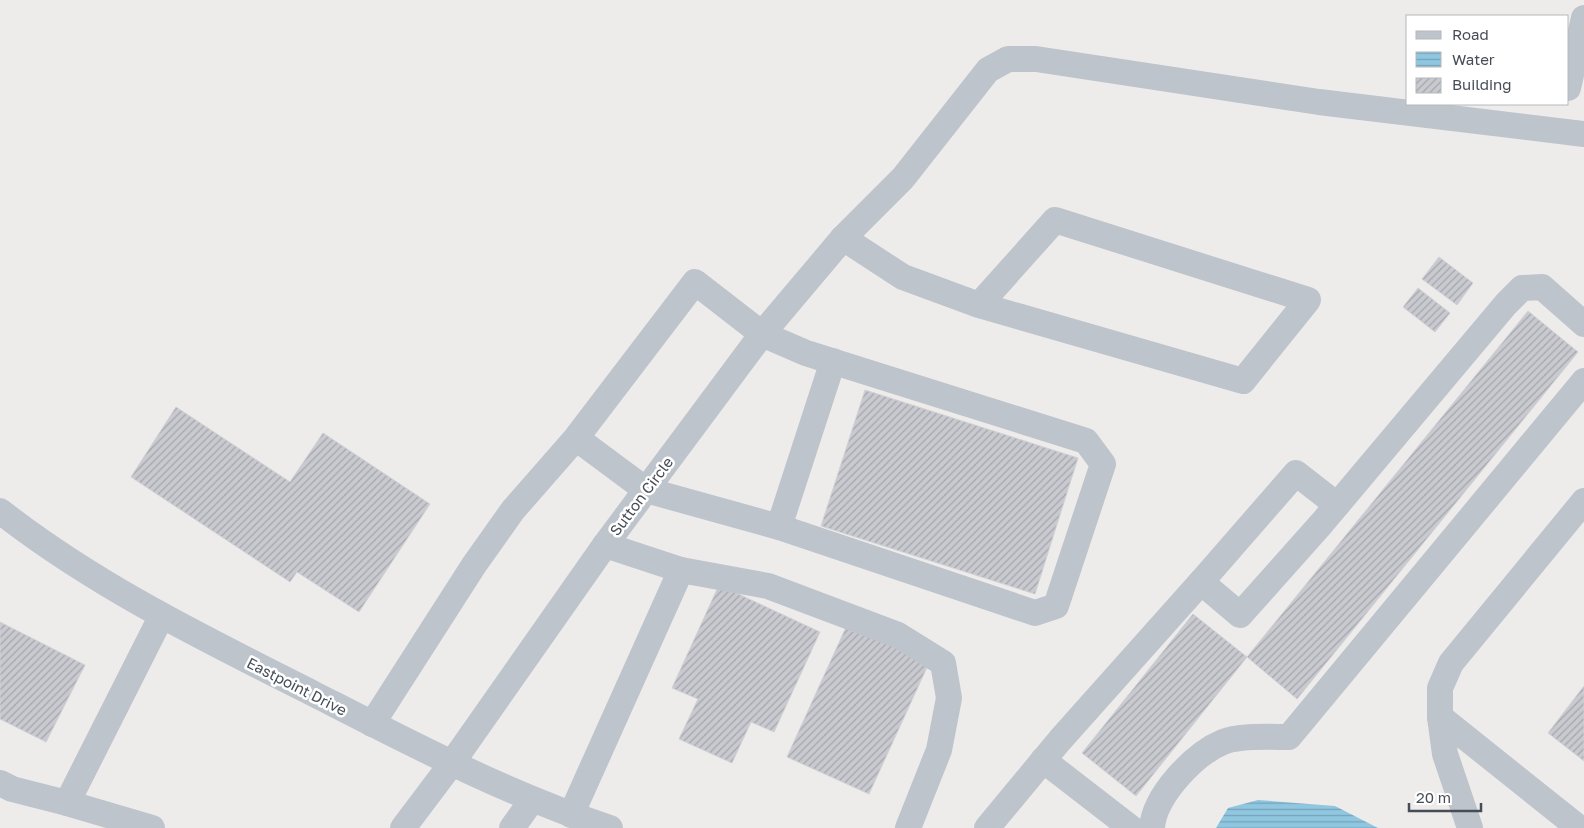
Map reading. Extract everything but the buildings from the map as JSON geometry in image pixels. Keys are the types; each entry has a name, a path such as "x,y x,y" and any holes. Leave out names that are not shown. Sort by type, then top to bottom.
{"street":[{"path":"1569,84 1584,18"},
{"name":"Sutton Circle","path":"403,828 452,763 604,545 762,334 843,238 903,178 988,70 1008,59 1036,59 1319,102 1584,134"},
{"path":"1558,130 1564,105"},
{"path":"843,238 904,277 979,305 1244,381 1308,300 1055,220 979,305"},
{"path":"372,724 474,565 513,510 576,438 695,282 762,334 806,353 1086,441 1103,464 1056,606 1035,613 779,528 646,490 576,438"},
{"path":"1201,582 1240,615 1337,505 1506,304 1522,288 1542,288 1584,324"},
{"path":"779,528 833,361"},
{"path":"1153,821 1184,768 1224,742 1263,737 1289,737 1584,381"},
{"path":"987,828 1060,740 1296,473 1337,505"},
{"path":"1470,828 1445,754 1440,717 1440,688 1451,663 1584,501"},
{"name":"Eastpoint Drive","path":"0,511 40,542 161,617 452,763 532,800 610,828"},
{"path":"604,545 680,570 768,586 898,635 943,663 949,698 939,750 908,828"},
{"path":"571,815 680,570"},
{"path":"67,803 161,617"},
{"path":"1440,717 1579,828"},
{"path":"1043,760 1131,828"},
{"path":"0,783 12,789 152,828"},
{"path":"512,828 532,800"}],"water":[{"path":"1258,800 1335,806 1378,828 1216,828 1228,808"}]}
